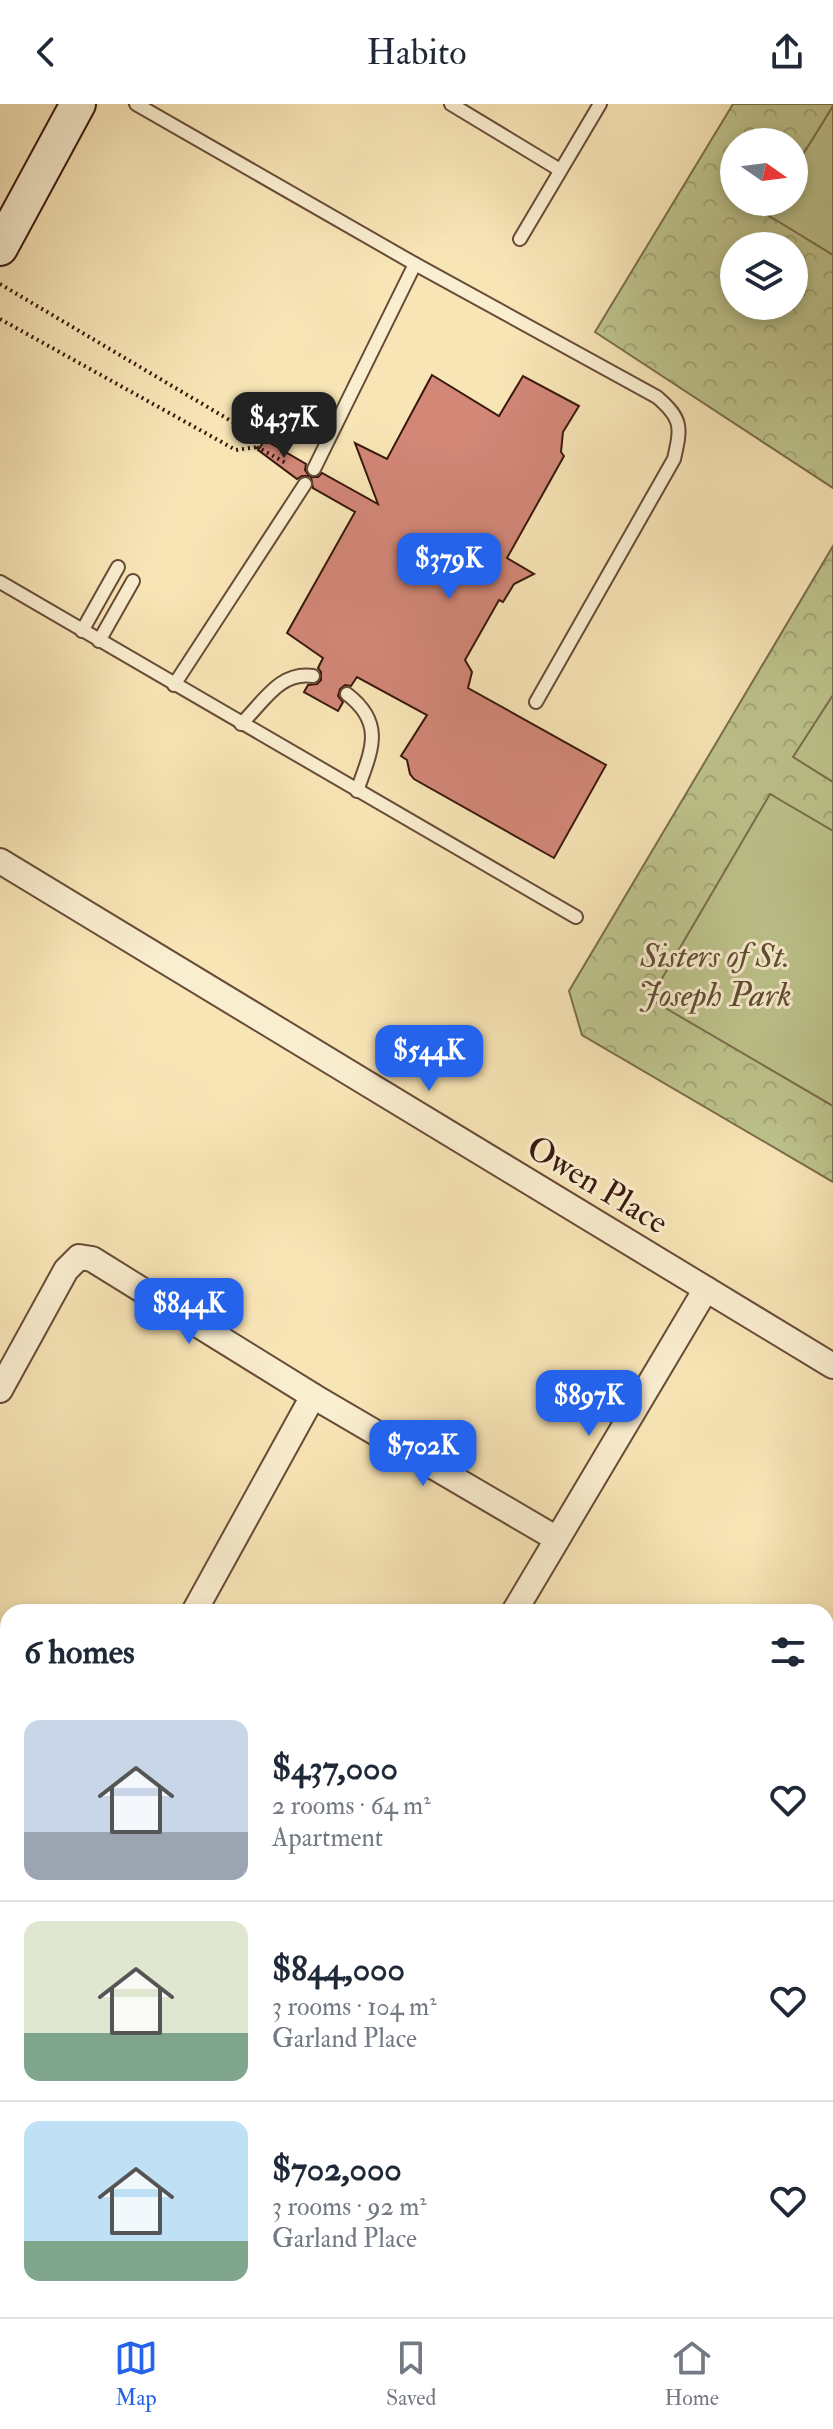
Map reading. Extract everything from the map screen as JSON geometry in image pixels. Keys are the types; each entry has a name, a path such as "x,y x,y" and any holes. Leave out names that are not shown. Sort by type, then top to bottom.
{"main road":[{"path":"0,248 78,104"}],"street":[{"name":"Owen Place","path":"0,861 833,1366"},
{"path":"0,1390 66,1270 79,1257 92,1259 313,1396 557,1539"},
{"path":"519,1604 706,1289"},
{"path":"198,1604 313,1396"}],"lane":[{"path":"136,104 415,264 657,397 669,407 680,432 674,459 536,702"},
{"path":"451,104 560,170"},
{"path":"520,239 600,104"},
{"path":"314,469 415,264"},
{"path":"174,685 305,484"},
{"path":"82,631 118,567"},
{"path":"99,641 133,581"},
{"path":"0,582 576,917"},
{"path":"241,724 275,686 298,674 313,676"},
{"path":"347,694 363,706 370,722 372,748 357,791"}],"path":[{"path":"0,284 248,431 257,447 286,463"},
{"path":"0,319 236,450 257,447"}],"green space":[{"path":"733,104 833,104 833,488 595,332"},
{"path":"833,106 833,255 808,240 808,232 795,232 769,216 808,216 808,146"},
{"name":"Sisters of St. Joseph Park","path":"833,546 833,1182 582,1035 569,991"},
{"path":"833,695 833,782 793,757"},
{"path":"770,794 833,831 833,1106 650,999"}],"building":[{"path":"432,375 499,416 523,376 579,406 563,432 561,452 564,456 507,558 534,574 514,584 503,602 499,600 465,660 472,672 468,688 606,765 554,858 414,779 407,760 401,756 427,715 357,677 351,686 345,685 340,689 338,696 343,702 338,711 304,692 308,685 321,680 318,668 323,658 287,633 355,512 313,488 311,477 322,473 378,504 355,443 387,459"},
{"path":"265,440 306,464 305,470 309,476 297,479 258,450"}]}
